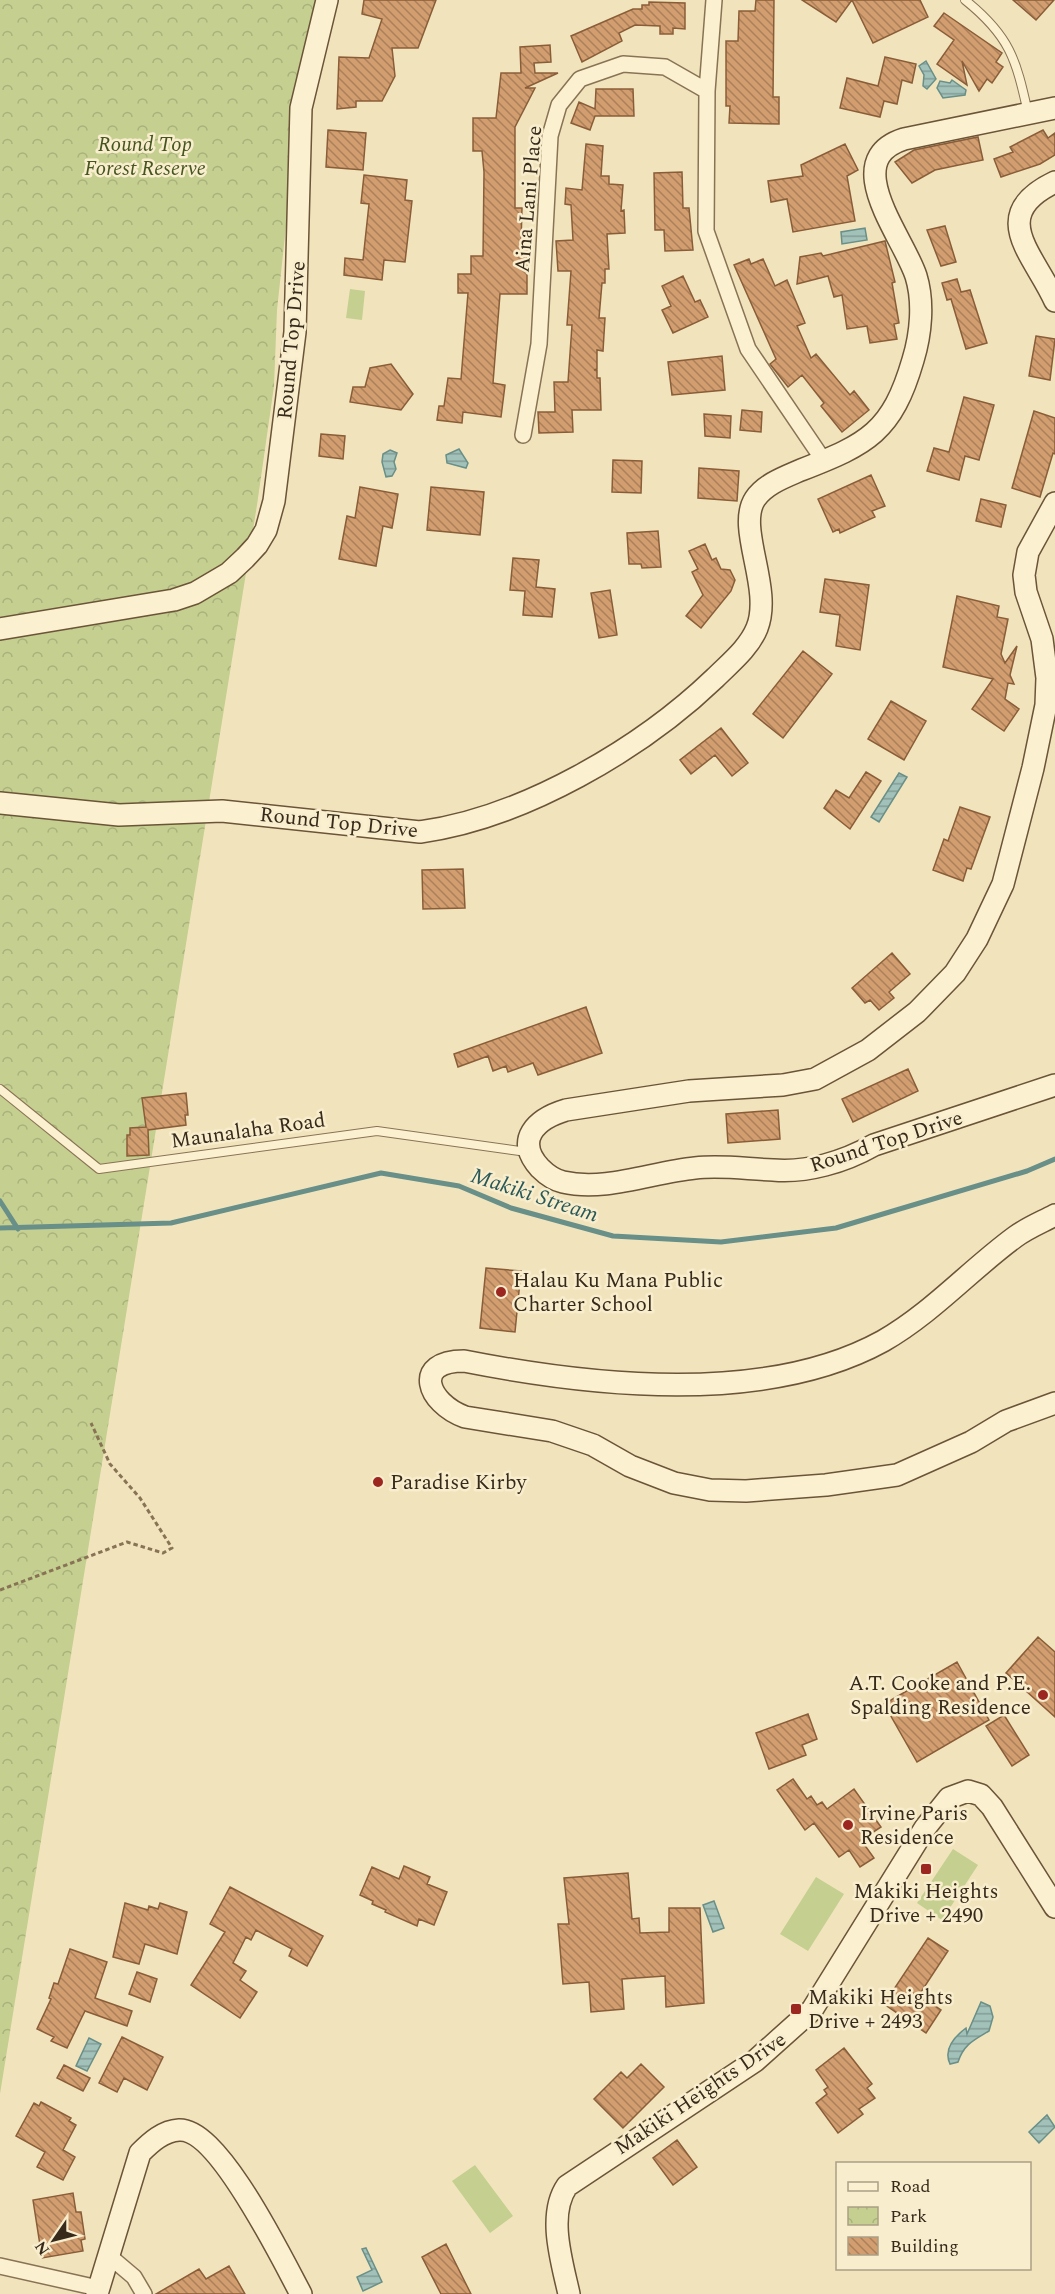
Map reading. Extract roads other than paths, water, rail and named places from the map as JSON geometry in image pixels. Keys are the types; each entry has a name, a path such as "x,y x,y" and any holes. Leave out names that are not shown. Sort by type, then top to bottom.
{"street":[{"name":"Round Top Drive","path":"0,629 174,600 195,593 228,573 257,545 266,530 274,501 295,332 301,108 327,0"},
{"path":"714,0 707,91 706,231 748,349 769,384 824,461"},
{"name":"Aina Lani Place","path":"522,435 539,344 550,136 559,105 580,78 623,64 665,67 707,91"},
{"name":"Round Top Drive","path":"0,803 119,815 222,811 420,832 452,828 489,816 594,768 655,728 693,698 745,648 757,628 761,609 759,568 750,531 749,511 755,498 768,486 850,449 888,421 907,381 919,342 921,309 916,277 876,189 873,169 876,157 892,142 1055,108"},
{"path":"1055,182 1025,201 1017,219 1022,242 1055,301"},
{"path":"529,1152 529,1137 536,1126 554,1114 566,1110 689,1091 783,1084 815,1079 868,1050 916,1012 956,973 981,931 1003,884 1033,768 1046,705 1047,678 1042,639 1026,592 1024,575 1028,552 1055,502"},
{"name":"Round Top Drive","path":"529,1152 547,1176 562,1182 587,1185 695,1168 724,1166 796,1170 859,1154 874,1145 1055,1085"},
{"path":"1055,1215 1017,1236 914,1321 882,1341 811,1368 749,1380 653,1384 556,1377 464,1361 450,1361 436,1367 431,1376 430,1390 439,1402 452,1412 552,1431 593,1445 630,1466 674,1483 710,1490 747,1491 826,1485 897,1475 963,1446 1006,1421 1055,1403"},
{"name":"Makiki Heights Drive","path":"569,2294 561,2254 558,2219 559,2202 567,2186 747,2067 794,2029 812,2010 925,1828 949,1798 968,1791 981,1795 992,1807 1055,1908"},
{"path":"0,2266 98,2291 140,2153 155,2139 181,2130 195,2134 225,2166 253,2205 301,2294"},
{"path":"108,2255 134,2277 144,2294"}],"lane":[{"path":"964,0 1002,35 1018,71 1029,115"},
{"name":"Maunalaha Road","path":"0,1089 99,1169 377,1131 522,1154 529,1152"}],"water":[{"path":"926,61 936,79 927,89 923,86 924,75 919,66"},
{"path":"952,80 966,90 965,95 943,98 937,88 940,81 950,83"},
{"path":"865,228 867,240 842,244 841,232"},
{"path":"459,449 468,463 466,468 447,463 446,455"},
{"path":"390,450 397,453 394,462 396,469 392,476 386,477 382,462 383,454"},
{"path":"899,773 907,777 879,822 871,817"},
{"path":"714,1901 724,1928 713,1932 703,1905"},
{"path":"981,2002 990,2006 993,2017 989,2031 966,2047 958,2062 950,2064 948,2053 951,2044 966,2028 967,2034"},
{"path":"89,2038 101,2044 87,2071 76,2066"},
{"path":"1047,2115 1055,2127 1039,2143 1029,2132"},
{"path":"366,2248 382,2282 363,2291 357,2277 372,2270 362,2249"}],"waterway":[{"name":"Makiki Stream","path":"0,1228 171,1223 381,1173 459,1186 511,1208 613,1236 721,1242 836,1228 1027,1171 1055,1159"},
{"path":"0,1201 18,1229"}],"place":[{"name":"Halau Ku Mana Public Charter School","path":"501,1292"},
{"name":"Paradise Kirby","path":"378,1482"},
{"name":"A.T. Cooke and P.E. Spalding Residence","path":"1043,1695"},
{"name":"Irvine Paris Residence","path":"848,1825"},
{"name":"Makiki Heights Drive + 2490","path":"926,1869"},
{"name":"Makiki Heights Drive + 2493","path":"796,2009"}],"park label":[{"name":"Round Top Forest Reserve","path":"145,156"}]}
